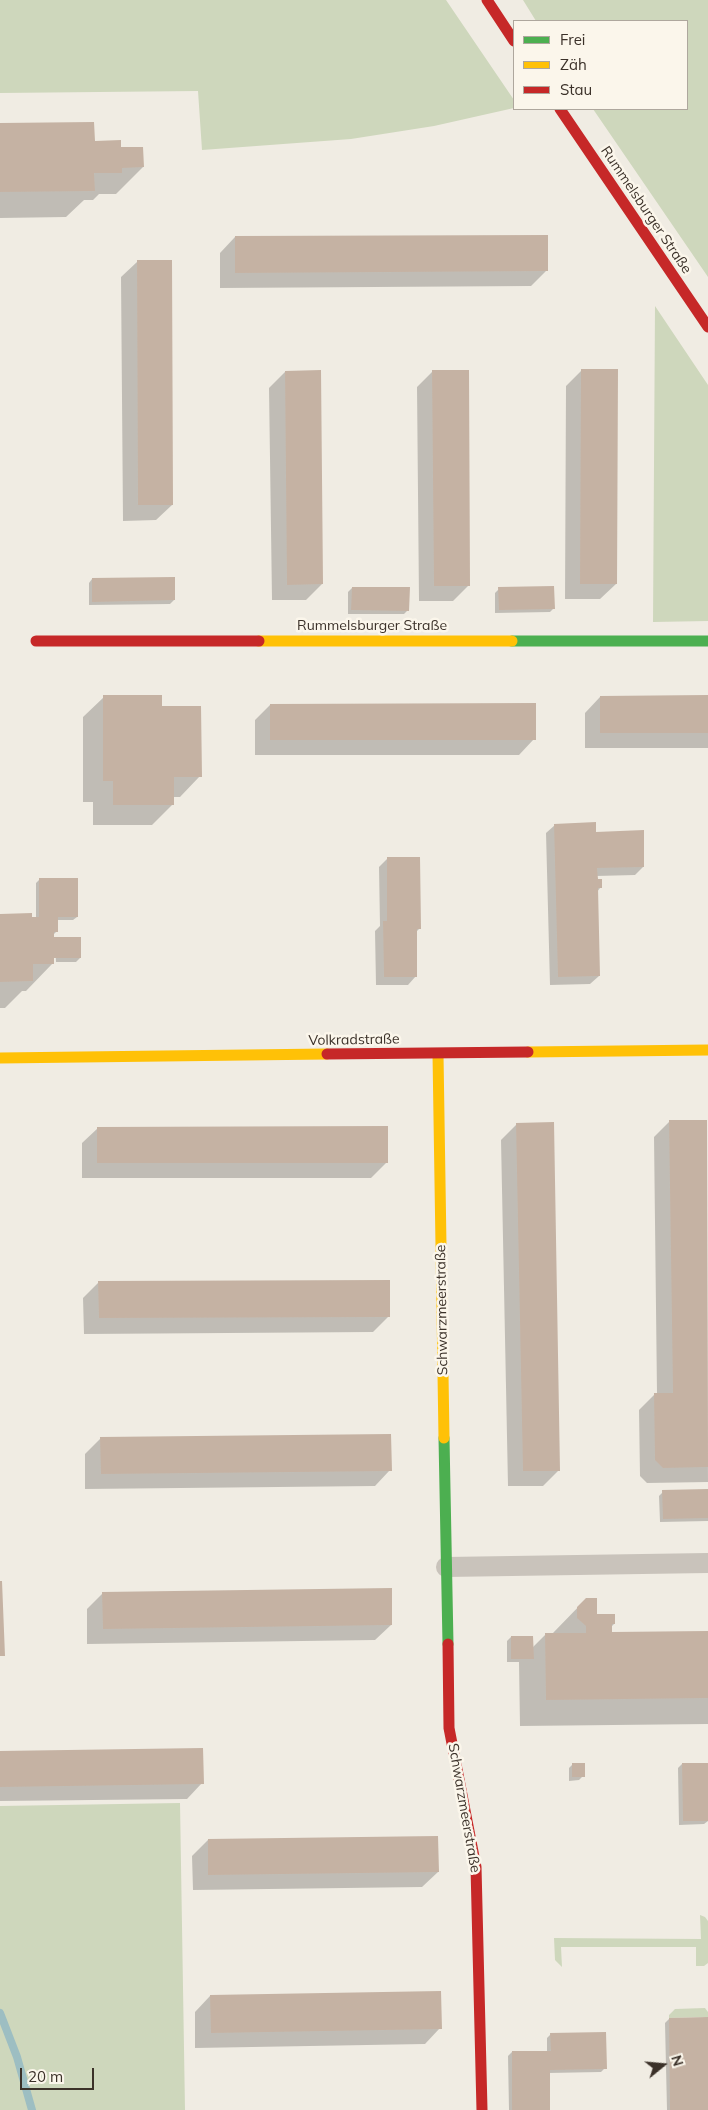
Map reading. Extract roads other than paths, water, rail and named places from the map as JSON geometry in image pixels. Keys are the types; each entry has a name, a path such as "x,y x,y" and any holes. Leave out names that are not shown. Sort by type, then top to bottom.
{"street":[{"path":"487,0 513,39"},
{"name":"Rummelsburger Straße","path":"561,110 708,327"},
{"name":"Rummelsburger Straße","path":"36,641 708,641"},
{"name":"Volkradstraße","path":"0,1058 708,1050"},
{"name":"Schwarzmeerstraße","path":"438,1054 448,1728 476,1867 482,2110"},
{"path":"446,1567 708,1563"}],"waterway":[{"path":"0,2013 17,2057 32,2110"}]}
